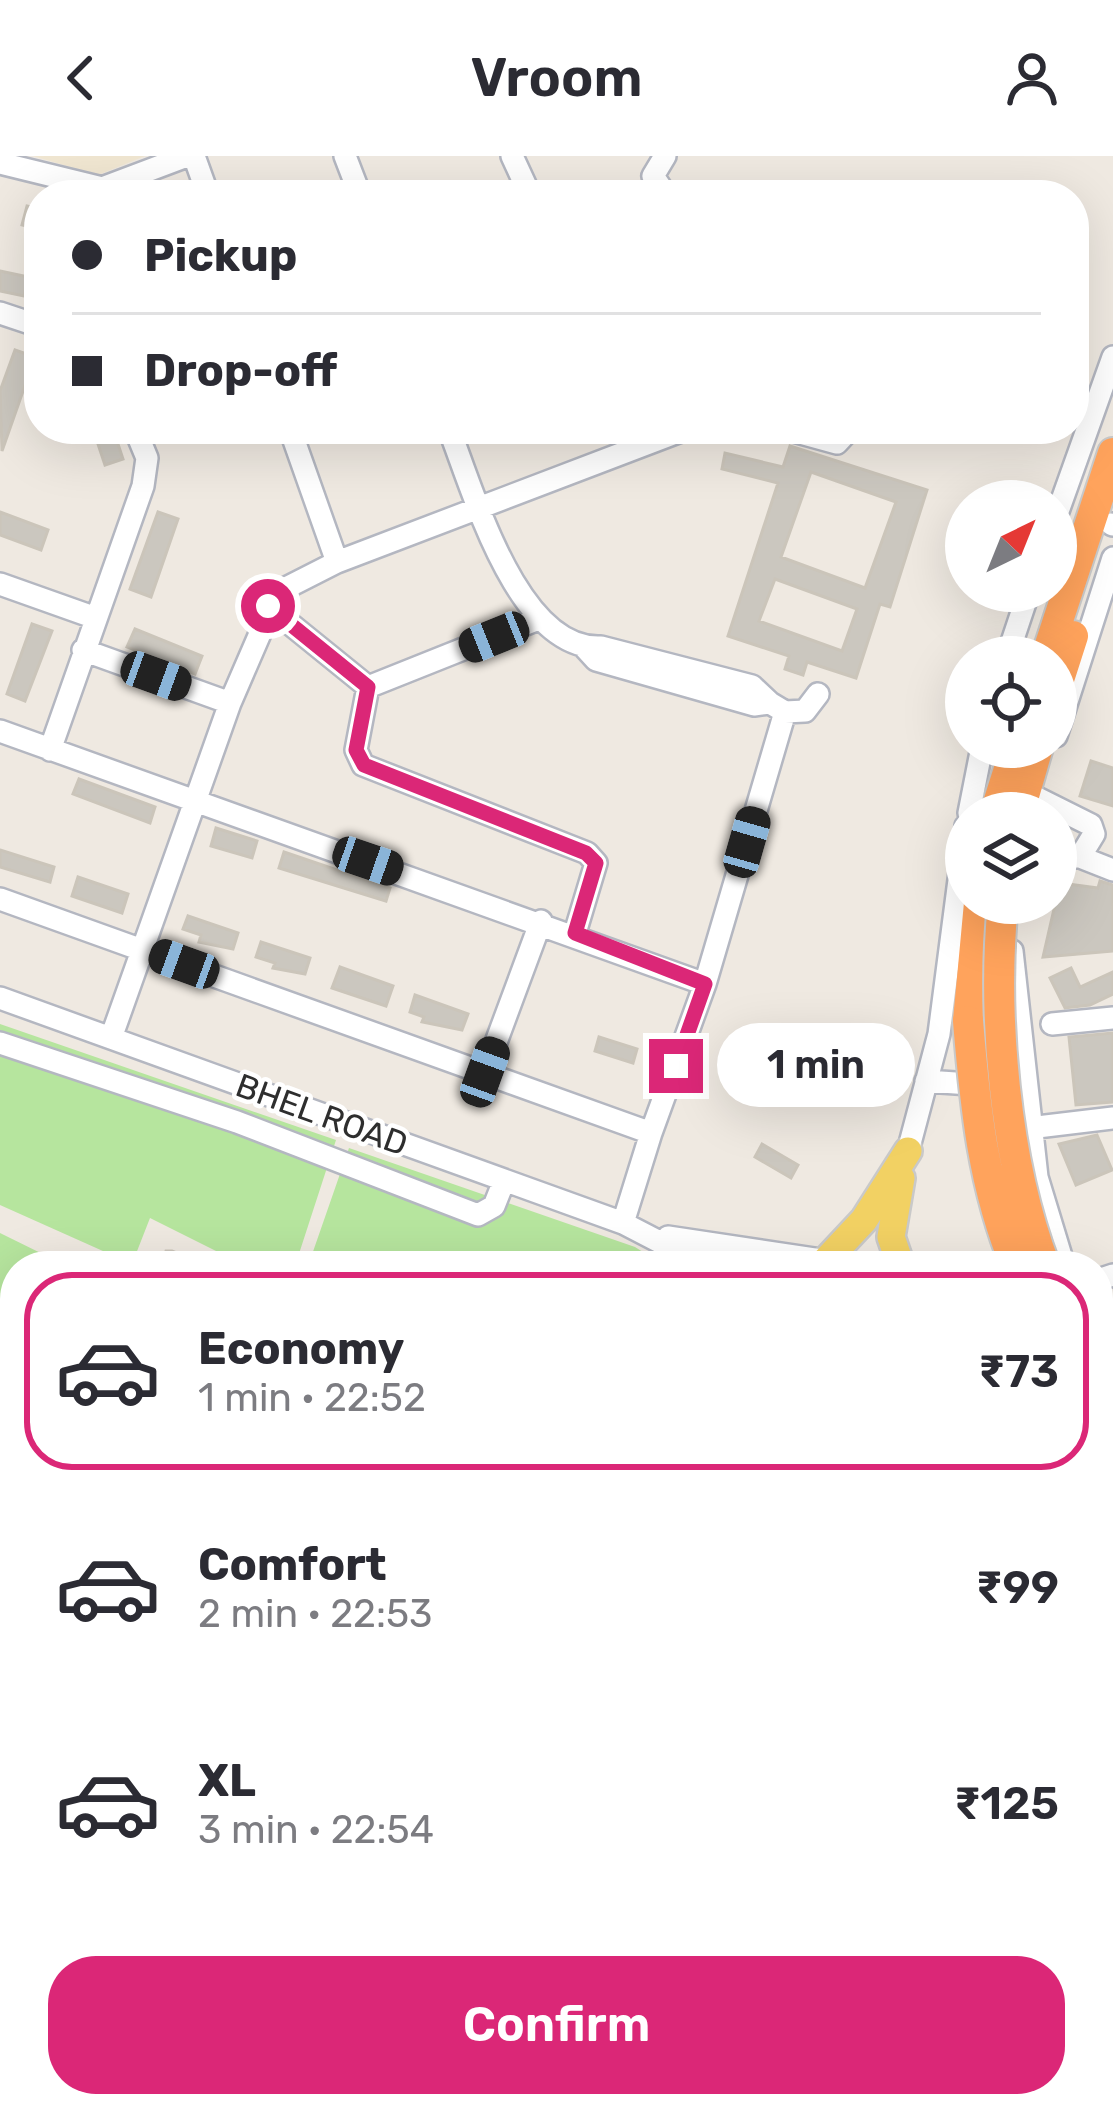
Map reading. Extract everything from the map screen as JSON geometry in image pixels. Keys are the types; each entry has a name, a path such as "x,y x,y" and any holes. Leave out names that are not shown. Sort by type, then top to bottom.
{"highway":[{"path":"1053,636 1113,453"},
{"path":"1074,636 1112,522"},
{"path":"977,924 968,1000 977,1130 1010,1251"},
{"path":"1002,924 1000,982 1012,1133 1042,1251"}],"main road":[{"path":"837,1251 864,1220 908,1150"},
{"path":"896,1251 891,1237 908,1150"}],"street":[{"path":"124,180 191,156"},
{"path":"0,163 41,165 81,180"},
{"path":"1089,424 1113,357"},
{"path":"50,750 93,617 143,486 146,458 141,444"},
{"path":"295,444 337,562"},
{"path":"455,444 480,509 536,620 557,638 752,686 777,708 806,712 818,694"},
{"path":"111,1038 230,703 268,606 284,587 337,562 480,509 624,444"},
{"path":"1069,480 1082,444"},
{"path":"1077,671 1113,559"},
{"path":"0,584 93,617"},
{"path":"268,606 368,687"},
{"path":"368,687 536,620"},
{"path":"82,650 230,703"},
{"path":"368,687 356,750 364,765 586,853 596,863 575,933"},
{"path":"633,1227 651,1133 707,977 777,708"},
{"path":"0,731 707,977"},
{"path":"1102,828 1080,857 1113,870"},
{"path":"0,899 651,1133"},
{"path":"485,1072 541,921"},
{"path":"908,1150 939,1034 953,924"},
{"path":"1012,924 1029,1128 1058,1251"},
{"name":"BHEL ROAD","path":"0,998 633,1227"},
{"path":"1052,1024 1113,1018"},
{"path":"0,1043 237,1122 467,1211 488,1213 504,1180"},
{"path":"926,1081 1025,1087"},
{"path":"1029,1128 1113,1118"},
{"path":"633,1227 758,1251"},
{"path":"633,1227 678,1251"}],"shaded area":[{"path":"33,156 145,156 98,175"}],"green space":[{"path":"0,1024 336,1140 300,1251 216,1251 150,1218 137,1251 103,1251 0,1205"},
{"path":"349,1148 641,1251 313,1251"},
{"path":"0,1233 37,1251 0,1251"}],"building":[{"path":"0,271 24,276 24,296 0,291"},
{"path":"15,350 24,353 24,388 2,451 0,391"},
{"path":"98,444 118,444 123,459 105,465"},
{"path":"790,446 927,490 890,607 880,604 856,678 807,662 803,675 785,669 789,656 728,636 778,483 722,469 725,453 783,467","holes":["811,472 896,502 865,588 781,557","775,579 857,609 842,651 759,621"]},
{"path":"0,512 48,530 41,550 0,535"},
{"path":"158,512 178,519 151,597 130,589"},
{"path":"32,624 52,631 25,701 7,694"},
{"path":"135,629 202,656 195,674 127,647"},
{"path":"1091,761 1113,768 1113,806 1080,796"},
{"path":"79,779 155,807 150,823 73,794"},
{"path":"216,828 257,841 252,858 211,846"},
{"path":"0,850 54,867 50,882 0,867"},
{"path":"284,852 390,888 386,901 279,868"},
{"path":"78,877 128,894 122,913 72,896"},
{"path":"1100,881 1113,885 1113,951 1043,957 1051,924 1077,924 1077,885 1098,888"},
{"path":"188,916 238,933 233,949 199,942 201,935 183,929"},
{"path":"261,942 310,958 305,974 273,968 275,963 256,957"},
{"path":"340,967 393,986 386,1006 332,988"},
{"path":"1071,968 1080,987 1113,972 1113,994 1090,1005 1065,1008 1050,978"},
{"path":"415,995 468,1014 462,1030 422,1022 424,1017 410,1012"},
{"path":"1113,1033 1113,1102 1076,1105 1069,1037"},
{"path":"599,1037 637,1049 633,1063 595,1051"},
{"path":"1097,1135 1112,1170 1076,1185 1059,1144"},
{"path":"762,1144 798,1165 791,1178 755,1157"}],"route":[{"path":"268,606 368,687 356,750 364,765 586,853 596,863 595,876 575,933 705,984 676,1066"}]}
